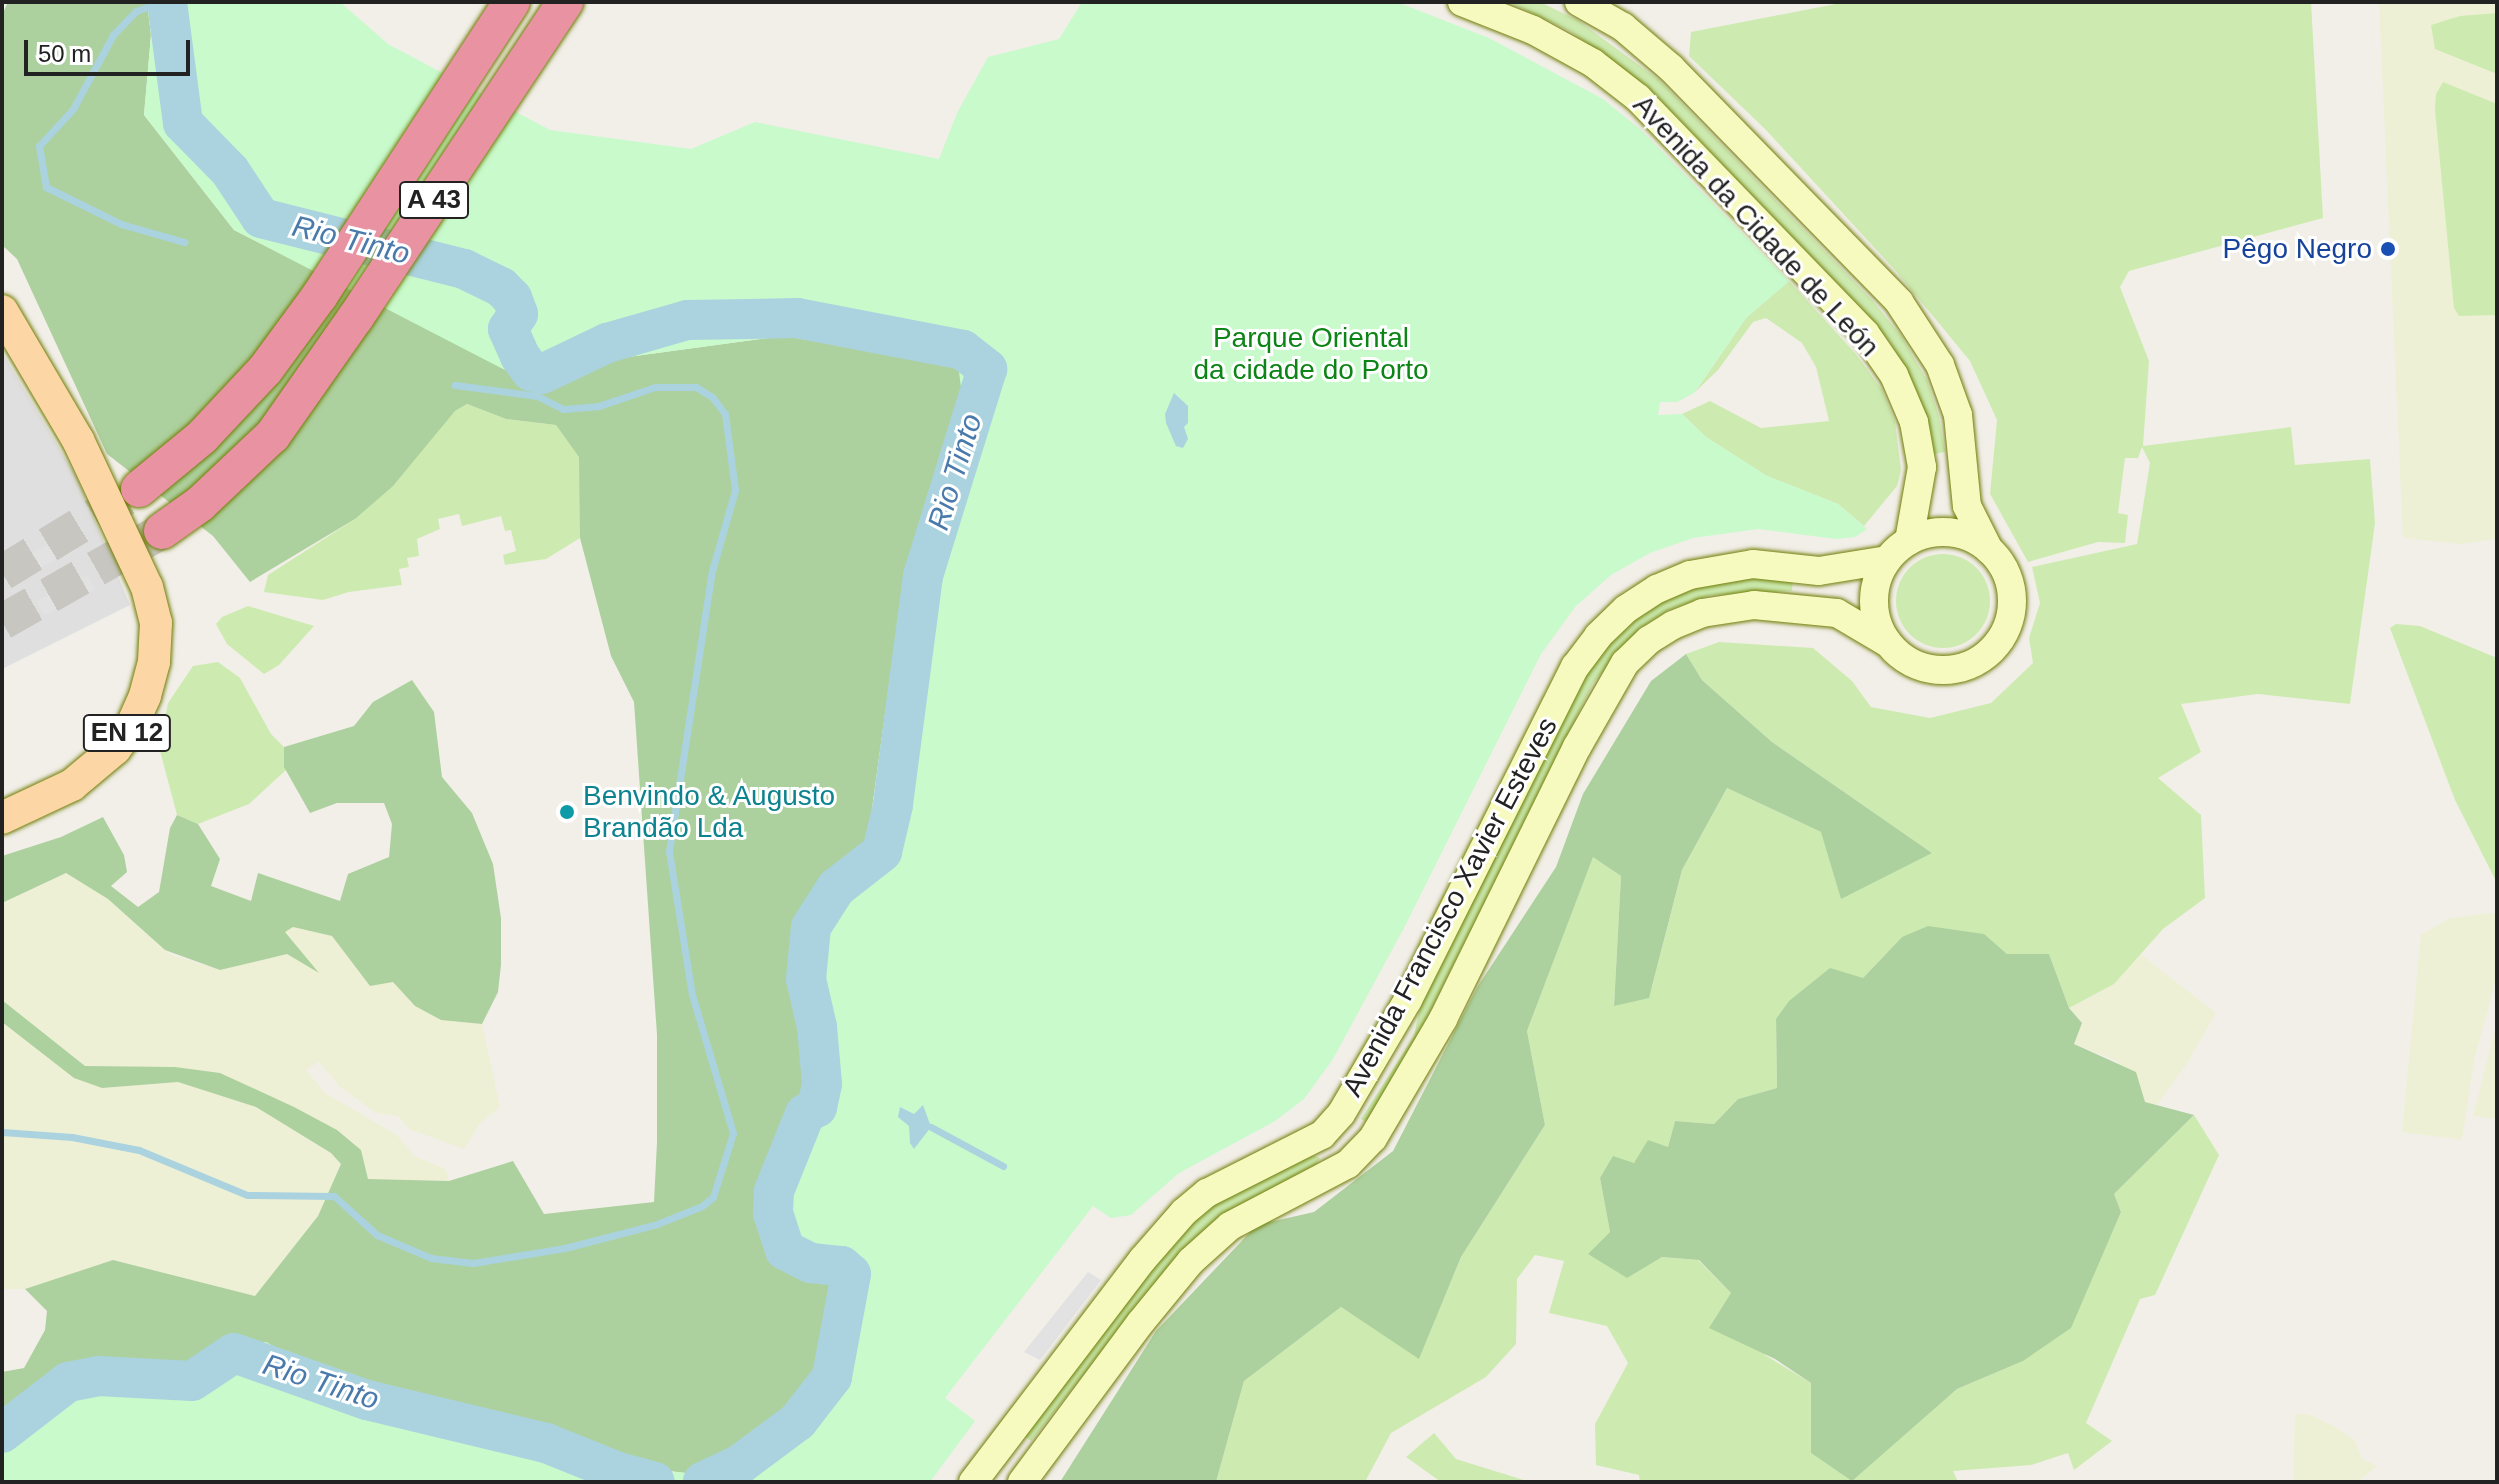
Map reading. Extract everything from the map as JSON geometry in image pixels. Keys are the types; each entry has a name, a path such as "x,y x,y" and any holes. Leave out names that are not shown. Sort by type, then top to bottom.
{"highway":[{"name":"A 43","path":"139,489 202,437 265,370 320,295 512,2"},
{"name":"A 43","path":"162,531 239,471 273,435 565,2"}],"main road":[{"name":"Avenida da Cidade de León","path":"1462,2 1533,30 1593,63 1638,98 1865,333 1894,375 1914,422 1922,467 1909,541"},
{"name":"Avenida da Cidade de León","path":"1579,2 1623,27 1671,68 1899,302 1940,365 1958,415 1967,506 1989,550"},
{"name":"EN 12","path":"2,311 78,440 147,587 156,623 154,662 145,696 131,727 115,749 72,785 2,818"},
{"path":"1951,532 1971,538 1989,550 2003,567 2011,587 2011,610 2004,633 1990,651 1970,664 1936,669 1903,658 1886,642 1877,622 1874,601 1877,579 1887,560 1909,541 1929,533 1951,532"},
{"name":"Avenida Francisco Xavier Esteves","path":"973,1482 1143,1259 1184,1212 1207,1193 1322,1135 1341,1114 1408,1000 1575,667 1598,636 1626,609 1657,589 1690,575 1753,564 1819,571 1887,560"},
{"name":"Avenida Francisco Xavier Esteves","path":"1022,1482 1141,1322 1191,1261 1230,1226 1348,1164 1373,1138 1443,1019 1577,747 1625,663 1649,640 1673,625 1702,613 1754,605 1837,613 1886,642"}],"shaded area":[{"path":"2,352 77,478 130,605 2,669"},
{"path":"70,535 77,550 25,575 17,560"},
{"path":"88,575 95,589 44,616 36,601"},
{"path":"1088,1272 1101,1280 1040,1360 1024,1352"}],"green space":[{"path":"8,2 147,2 151,35 144,115 234,230 546,388 613,359 783,336 959,364 962,395 899,613 872,809 871,845 799,970 809,1015 810,1102 788,1128 769,1192 811,1274 834,1278 834,1297 823,1330 816,1381 755,1443 717,1465 686,1473 635,1467 576,1443 325,1376 266,1342 235,1343 191,1371 99,1367 31,1400 2,1422 2,1372 24,1368 45,1330 47,1311 25,1289 113,1260 255,1296 318,1216 341,1164 331,1153 256,1107 178,1082 102,1088 74,1078 2,1022 2,1000 85,1066 175,1067 220,1073 294,1107 337,1130 361,1150 368,1179 449,1181 513,1161 544,1214 654,1202 657,1142 657,1035 634,702 611,656 580,538 579,457 556,425 506,419 467,404 455,411 393,486 355,519 250,582 213,536 107,454 17,259 2,245 2,15"},
{"name":"Parque Oriental da cidade do Porto","path":"147,2 340,2 388,44 550,130 691,149 755,122 939,159 957,113 988,57 1059,39 1082,2 1397,2 1489,38 1603,99 1640,129 1789,281 1746,318 1694,393 1677,402 1660,402 1658,415 1682,414 1706,437 1767,476 1838,504 1867,529 1855,537 1836,539 1758,529 1693,538 1650,553 1611,575 1576,606 1541,654 1405,926 1333,1059 1304,1099 1275,1121 1179,1173 1131,1215 1111,1218 1093,1206 945,1398 975,1421 930,1482 2,1482 2,1422 60,1379 94,1367 191,1371 235,1343 266,1342 325,1376 576,1443 635,1467 685,1473 717,1465 755,1443 816,1381 823,1330 834,1297 833,1278 811,1274 782,1260 767,1220 769,1192 788,1128 810,1102 809,1015 799,970 804,931 818,896 871,845 872,809 899,613 962,395 958,364 783,336 613,359 546,388 501,368 234,230 144,115 151,35"},
{"path":"1509,2 1540,2 1579,21 1659,80 1873,301 1901,336 1927,380 1939,416 1945,452 1934,454 1915,388 1890,342 1863,310 1651,90 1570,31"},
{"path":"1846,2 2311,2 2323,218 2129,271 2120,287 2149,361 2143,446 2291,427 2295,465 2370,459 2375,523 2350,704 2258,694 2181,704 2201,752 2158,778 2201,815 2205,898 2163,929 2114,984 2069,1008 2049,954 2007,954 1983,934 1902,937 1863,978 1776,1019 1777,1088 1738,1099 1714,1124 1675,1121 1668,1147 1600,1178 1610,1232 1627,1277 1662,1257 1698,1260 1731,1293 1765,1355 1811,1383 1811,1453 1852,1480 1957,1389 2023,1361 2103,1252 2121,1212 2114,1194 2194,1115 2219,1155 2155,1295 2140,1299 2086,1423 2112,1441 2074,1470 2068,1453 2031,1465 1953,1471 1958,1482 1640,1482 1639,1475 1596,1465 1595,1424 1628,1363 1607,1326 1549,1313 1564,1261 1535,1255 1517,1279 1516,1344 1486,1377 1391,1433 1365,1482 1216,1482 1244,1381 1341,1307 1419,1358 1461,1257 1545,1125 1527,1031 1593,856 1621,876 1614,1005 1652,987 1682,870 1727,788 1821,832 1932,853 1772,742 1702,680 1686,654 1719,642 1813,648 1852,681 1871,707 1930,718 1991,703 2033,663 2029,638 2040,603 2032,567 2137,544 2150,463 2142,447 2138,458 2125,458 2118,513 2128,515 2125,543 2098,542 2028,562 1990,494 1997,420 1970,361 1895,270 1766,130 1689,56 1691,32"},
{"path":"2379,2 2497,2 2497,539 2461,544 2403,538"},
{"path":"2497,13 2497,74 2435,49 2431,25 2460,16"},
{"path":"2443,82 2497,104 2497,315 2459,316 2454,308 2435,110 2436,94"},
{"path":"1789,281 1855,353 1882,390 1895,422 1901,470 1897,486 1864,526 1838,504 1767,476 1706,437 1682,414 1710,401 1761,428 1829,421 1816,367 1802,343 1766,318 1753,322 1718,370 1695,392 1746,318"},
{"path":"467,404 506,419 556,425 580,457 580,538 546,559 505,565 503,555 516,551 511,530 505,531 501,516 462,526 459,514 438,519 440,529 417,539 419,556 407,558 409,567 399,569 402,585 349,592 323,600 264,592 268,575 355,519 455,411"},
{"path":"1943,554 1961,557 1976,568 1987,583 1990,601 1987,619 1976,634 1961,645 1943,648 1925,645 1910,634 1899,619 1896,601 1899,583 1910,568 1925,557"},
{"path":"1748,575 1793,578 1792,591 1711,595 1671,609 1640,628 1593,683 1417,1038 1366,1122 1361,1119 1414,1036 1423,992 1582,675 1628,621 1669,595 1706,582"},
{"path":"248,606 314,626 279,665 264,674 227,644 216,624 222,617"},
{"path":"2396,624 2420,626 2497,658 2497,883 2455,800 2390,628"},
{"path":"1686,654 1702,680 1772,742 1932,853 1841,899 1821,832 1727,788 1682,870 1649,998 1614,1006 1621,876 1593,857 1527,1031 1545,1125 1461,1257 1419,1359 1341,1307 1244,1381 1216,1482 1060,1482 1156,1331 1257,1225 1314,1212 1393,1151 1478,986 1556,867 1583,794 1651,681"},
{"path":"218,662 240,678 271,734 284,747 286,770 249,804 198,824 177,815 159,747 168,703 193,666"},
{"path":"412,680 434,712 442,777 472,813 493,864 501,918 501,965 498,992 482,1024 441,1020 415,1006 393,982 370,986 332,936 293,927 285,932 319,973 287,954 220,970 165,950 108,899 66,873 2,903 2,856 61,837 103,817 124,855 127,872 111,886 138,907 159,892 170,828 177,815 198,824 220,859 211,886 251,901 258,873 340,901 348,874 389,857 392,824 384,803 337,803 310,813 284,767 284,747 354,726 373,702"},
{"path":"66,873 108,899 171,955 220,970 287,954 316,971 285,932 293,927 333,936 370,986 393,982 415,1006 440,1020 482,1024 500,1107 480,1123 464,1149 409,1129 398,1116 376,1113 340,1087 319,1062 306,1070 325,1093 397,1135 414,1156 446,1169 449,1181 367,1179 337,1130 220,1073 85,1066 2,1000 2,903"},
{"path":"2492,913 2497,916 2497,976 2474,1060 2462,1140 2402,1132 2421,935 2450,918"},
{"path":"1928,926 1984,934 2007,954 2049,954 2069,1008 2082,1023 2074,1044 2136,1072 2145,1102 2194,1115 2114,1194 2121,1212 2071,1328 2023,1361 1957,1389 1852,1481 1811,1453 1811,1383 1775,1359 1709,1328 1731,1293 1699,1260 1662,1257 1627,1278 1588,1254 1610,1232 1600,1178 1613,1156 1634,1163 1648,1140 1668,1147 1675,1121 1714,1124 1738,1099 1777,1088 1776,1019 1789,1001 1830,968 1863,978 1902,937"},
{"path":"2139,953 2216,1013 2188,1062 2157,1105 2145,1102 2117,1061 2074,1044 2069,1008 2114,984"},
{"path":"2,1022 75,1078 102,1088 178,1082 257,1107 331,1153 341,1164 318,1216 255,1296 113,1260 25,1289 2,1289"},
{"path":"2497,1022 2497,1119 2473,1116"},
{"path":"1309,1154 1320,1158 1314,1168 1230,1210 1184,1248 1031,1441 1021,1433 1165,1248 1218,1199"},
{"path":"2295,1414 2308,1414 2333,1426 2355,1440 2361,1458 2377,1466 2358,1482 2293,1482"},
{"path":"1434,1433 1456,1459 1530,1482 1441,1482 1406,1457"}],"water":[{"path":"1174,393 1188,406 1188,423 1184,427 1188,439 1183,448 1176,446 1166,423 1165,414"},
{"path":"923,1105 931,1127 914,1149 910,1143 909,1126 898,1117 900,1107 914,1114"}],"waterway":[{"path":"161,2 136,11 113,35 73,109 39,146 46,187 121,224 184,242"},
{"name":"Rio Tinto","path":"167,2 183,123 230,171 261,218 464,269 501,287 512,298 518,314 508,329 520,356 531,371 542,374 607,343 687,320 797,318 963,350 987,369 923,576 893,805 882,852 836,888 811,927 806,979 817,1027 822,1084 817,1107 805,1114 774,1191 773,1213 785,1250 811,1263 842,1266 851,1274 832,1377 798,1421 739,1465 703,1482"},
{"path":"2,1132 72,1137 139,1150 247,1195 334,1196 377,1235 431,1258 473,1263 565,1248 657,1224 702,1206 713,1197 733,1133 692,995 669,851 712,571 735,490 725,414 712,397 696,387 655,387 599,406 563,409 537,396 455,385"},
{"path":"931,1127 1003,1166"},
{"name":"Rio Tinto","path":"2,1433 68,1382 98,1376 192,1381 234,1353 367,1400 546,1443 618,1472 655,1482"}],"tunnel":[{"path":"2,573 138,490"},
{"path":"2,622 162,531"}],"place":[{"name":"Pêgo Negro","path":"2388,249"},
{"name":"Benvindo & Augusto Brandão Lda","path":"567,812"}]}
